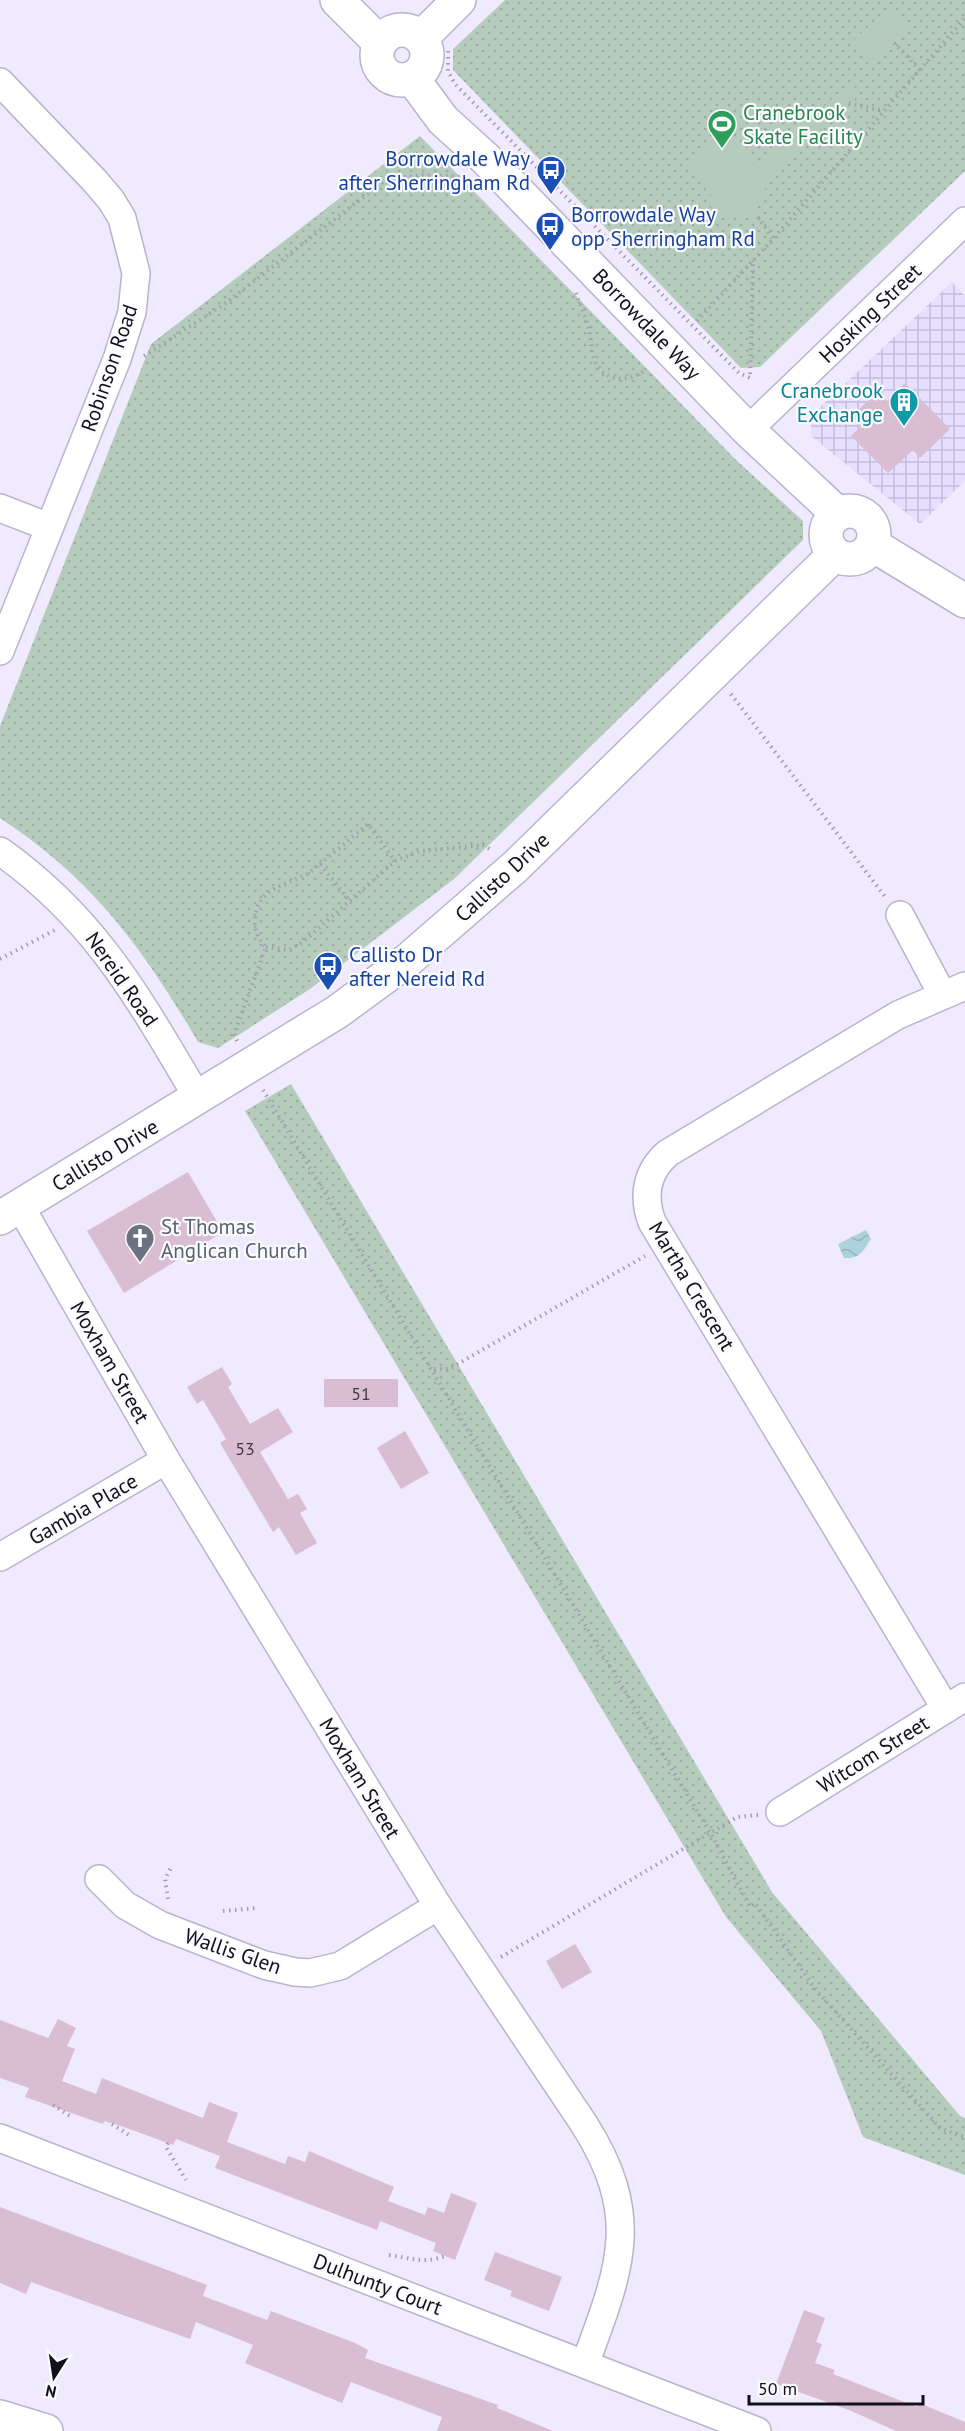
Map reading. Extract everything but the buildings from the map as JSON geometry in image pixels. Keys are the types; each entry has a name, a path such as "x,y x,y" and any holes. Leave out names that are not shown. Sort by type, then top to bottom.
{"street":[{"path":"337,0 380,43"},
{"path":"428,30 426,60 418,74 412,78 396,79 384,72 377,58 380,43 385,37 399,30 414,33 428,30 459,0"},
{"name":"Borrowdale Way","path":"412,78 443,120 486,159 748,430 838,514"},
{"name":"Robinson Road","path":"0,82 94,180 122,218 136,273 132,312 117,360 0,651"},
{"name":"Hosking Street","path":"748,430 965,221"},
{"path":"0,508 49,527"},
{"path":"853,510 867,517 874,530 873,545 869,551 856,558 842,558 835,554 830,548 826,533 828,525 838,514 853,510"},
{"path":"873,545 965,601"},
{"name":"Callisto Drive","path":"10,1212 337,1012 408,960 516,866 835,554"},
{"name":"Nereid Road","path":"0,851 77,916 122,971 198,1098"},
{"path":"900,915 953,990"},
{"name":"Martha Crescent","path":"953,990 888,1021 661,1159 648,1181 646,1199 652,1222 955,1703"},
{"name":"Moxham Street","path":"10,1212 166,1460 438,1906 593,2138 615,2186 621,2219 620,2260 611,2295 585,2364"},
{"name":"Gambia Place","path":"0,1557 166,1460"},
{"name":"Witcom Street","path":"780,1812 955,1703"},
{"name":"Wallis Glen","path":"99,1879 125,1905 155,1922 264,1965 295,1972 310,1973 340,1966 438,1906"},
{"name":"Dulhunty Court","path":"0,2138 747,2429"},
{"path":"0,2417 46,2431"}],"path":[{"path":"697,321 773,239 965,18"},
{"path":"428,30 456,42 447,53 447,62 455,84 739,373 750,378 753,261"},
{"path":"894,43 920,70"},
{"path":"849,103 884,111"},
{"path":"117,360 147,356 223,305 387,179 406,175 457,175 469,180"},
{"path":"758,217 773,239"},
{"path":"576,292 588,326 594,359 599,368 615,379 625,380 638,377 646,369"},
{"path":"715,673 900,915"},
{"path":"395,861 368,824 305,875 276,886 263,898 255,916 258,938 266,947 289,950 303,942 395,861 420,850 483,845 516,866"},
{"path":"320,864 349,900"},
{"path":"0,959 77,916"},
{"path":"266,947 234,1034 250,1066 711,1834 750,1907 755,1903 816,1990 940,2128 965,2138"},
{"path":"433,1369 449,1369 665,1243"},
{"path":"479,1970 737,1817 780,1812"},
{"path":"168,1899 165,1879 172,1866"},
{"path":"223,1911 257,1908"},
{"path":"53,2105 70,2116"},
{"path":"112,2124 132,2137"},
{"path":"168,2143 166,2147 186,2180"},
{"path":"389,2255 431,2262 445,2256"}],"shaded area":[{"path":"505,0 965,0 965,171 760,367 741,368 453,70 453,49"},
{"path":"891,6 911,28 870,65 850,43"},
{"name":"Cranebrook Skate Facility","path":"851,82 860,94 766,178 764,206 758,206 758,217 711,215 711,195 687,167 723,131 756,167"},
{"path":"420,136 735,459 803,521 803,540 454,879 310,989 218,1048 198,1042 136,946 89,891 63,866 0,818 0,726 151,344"},
{"path":"952,282 965,296 965,481 920,524 811,436 811,416"},
{"path":"291,1084 772,1892 960,2116 965,2118 965,2175 863,2137 821,2031 726,1917 245,1111"}],"water":[{"path":"866,1230 871,1239 863,1251 857,1256 844,1258 838,1244"}],"place":[{"name":"Cranebrook Skate Facility","path":"722,150"},
{"name":"Borrowdale Way after Sherringham Rd","path":"551,196"},
{"name":"Borrowdale Way opp Sherringham Rd","path":"550,252"},
{"name":"Cranebrook Exchange","path":"904,428"},
{"name":"Callisto Dr after Nereid Rd","path":"328,992"},
{"name":"St Thomas Anglican Church","path":"140,1264"}]}
